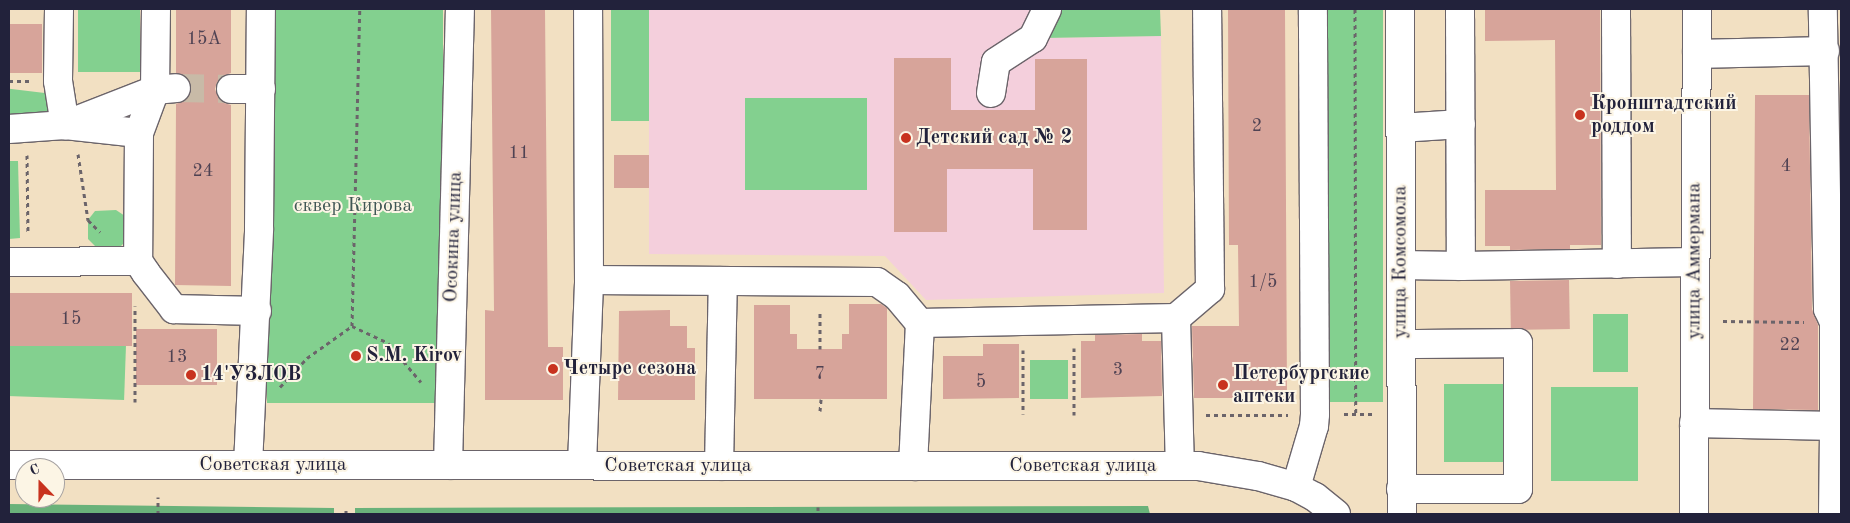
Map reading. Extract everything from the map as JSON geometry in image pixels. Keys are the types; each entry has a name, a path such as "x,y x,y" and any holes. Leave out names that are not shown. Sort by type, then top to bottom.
{"street":[{"path":"59,9 58,81 65,125"},
{"path":"156,9 166,89 138,133 138,261 174,309 256,311"},
{"path":"248,465 256,311 261,9"},
{"name":"Осокина улица","path":"448,465 460,9"},
{"path":"582,466 589,280 588,9"},
{"path":"991,93 996,62 1033,38 1047,9"},
{"path":"920,323 1176,318 1210,289 1207,9"},
{"path":"1296,488 1316,414 1312,9"},
{"name":"улица Комсомола","path":"1400,9 1401,502"},
{"path":"1460,9 1461,266"},
{"path":"1616,9 1617,264"},
{"name":"улица Аммермана","path":"1694,514 1697,9"},
{"path":"1823,9 1835,290 1828,309 1834,322 1834,426 1837,460 1833,514"},
{"path":"1697,54 1825,51"},
{"path":"65,125 166,89"},
{"path":"231,89 261,89"},
{"path":"1400,128 1461,124"},
{"path":"9,129 65,125 138,133"},
{"path":"18,262 138,261"},
{"path":"1400,265 1461,266 1695,262"},
{"path":"589,280 877,282 897,296 920,323 913,466"},
{"path":"719,466 723,281"},
{"path":"1176,318 1180,466"},
{"path":"1400,344 1518,343 1518,489 1401,502"},
{"path":"1694,423 1834,426"},
{"name":"Советская улица","path":"9,465 1198,466 1240,472 1296,488 1320,500 1336,514"}],"path":[{"path":"352,326 360,9"},
{"path":"1355,9 1356,414"},
{"path":"78,153 88,220"},
{"path":"18,262 27,154"},
{"path":"820,282 820,349"},
{"path":"135,301 135,402"},
{"path":"1074,319 1074,414"},
{"path":"1023,320 1023,414"},
{"path":"1754,322 1807,322"},
{"path":"352,326 388,343 410,367 427,390"},
{"path":"277,390 307,358 352,326"},
{"path":"820,399 820,411"},
{"path":"158,497 158,514"},
{"path":"818,507 818,514"},
{"path":"346,508 346,514"}],"shaded area":[{"name":"Детский сад № 2","path":"649,9 1034,9 1034,38 1161,36 1164,293 926,300 885,256 649,254"}],"green space":[{"path":"78,9 140,9 140,72 78,72"},
{"name":"сквер Кирова","path":"267,9 443,9 443,403 267,403"},
{"path":"611,9 649,9 649,121 611,121"},
{"path":"1056,9 1160,9 1161,36 1042,38"},
{"path":"1327,9 1383,9 1383,402 1327,402"},
{"path":"9,89 53,94 50,119 9,114"},
{"path":"745,98 867,98 867,190 745,190"},
{"path":"9,161 18,161 20,238 9,239"},
{"path":"116,210 125,216 126,241 118,249 98,249 88,239 88,220 95,211"},
{"path":"1593,314 1628,314 1628,372 1593,372"},
{"path":"9,341 126,345 124,400 9,396"},
{"path":"1030,360 1068,360 1068,399 1030,399"},
{"path":"1444,384 1506,384 1506,462 1444,462"},
{"path":"1551,387 1638,387 1638,481 1551,481"},
{"path":"9,504 15,504 15,508 65,508 65,505 334,508 334,514 9,514"},
{"path":"1148,506 1150,514 355,514 355,508"}],"building":[{"path":"176,9 231,9 231,73 223,76 217,82 215,89 218,97 224,103 231,105 231,286 175,285 176,104 185,100 190,95 192,87 188,79 176,73"},
{"path":"491,9 545,9 548,347 563,347 563,400 485,400 485,310 494,311"},
{"path":"1228,9 1285,9 1287,398 1194,398 1192,326 1239,326 1238,245 1229,245"},
{"name":"Кронштадтский роддом","path":"1485,9 1600,9 1601,245 1570,245 1570,249 1510,250 1510,246 1485,246 1485,190 1556,190 1555,40 1485,41"},
{"path":"9,24 42,24 42,73 9,73"},
{"path":"894,58 951,58 951,110 1035,110 1035,59 1087,59 1087,230 1033,230 1033,169 947,169 947,232 894,232"},
{"path":"1755,95 1809,95 1812,309 1818,325 1818,410 1753,409"},
{"path":"614,155 649,155 649,188 614,188"},
{"path":"1569,280 1570,329 1511,330 1510,281"},
{"path":"9,293 132,293 132,346 9,346"},
{"path":"849,304 881,304 887,308 887,399 754,399 754,305 790,305 790,334 797,334 797,349 842,349 842,334 849,334"},
{"path":"670,310 670,326 687,326 687,348 695,348 695,400 618,400 619,311"},
{"path":"136,329 217,329 217,385 136,385"},
{"path":"1142,334 1142,341 1161,341 1162,396 1081,398 1081,341 1095,341 1095,335"},
{"path":"983,344 1019,344 1019,398 943,399 943,356 983,356"}],"tunnel":[{"path":"176,88 231,89"}],"place":[{"name":"Кронштадтский роддом","path":"1580,115"},
{"name":"Детский сад № 2","path":"906,138"},
{"name":"S.M. Kirov","path":"356,356"},
{"name":"Четыре сезона","path":"553,369"},
{"name":"14'УЗЛОВ","path":"191,375"},
{"name":"Петербургские аптеки","path":"1223,385"}]}
